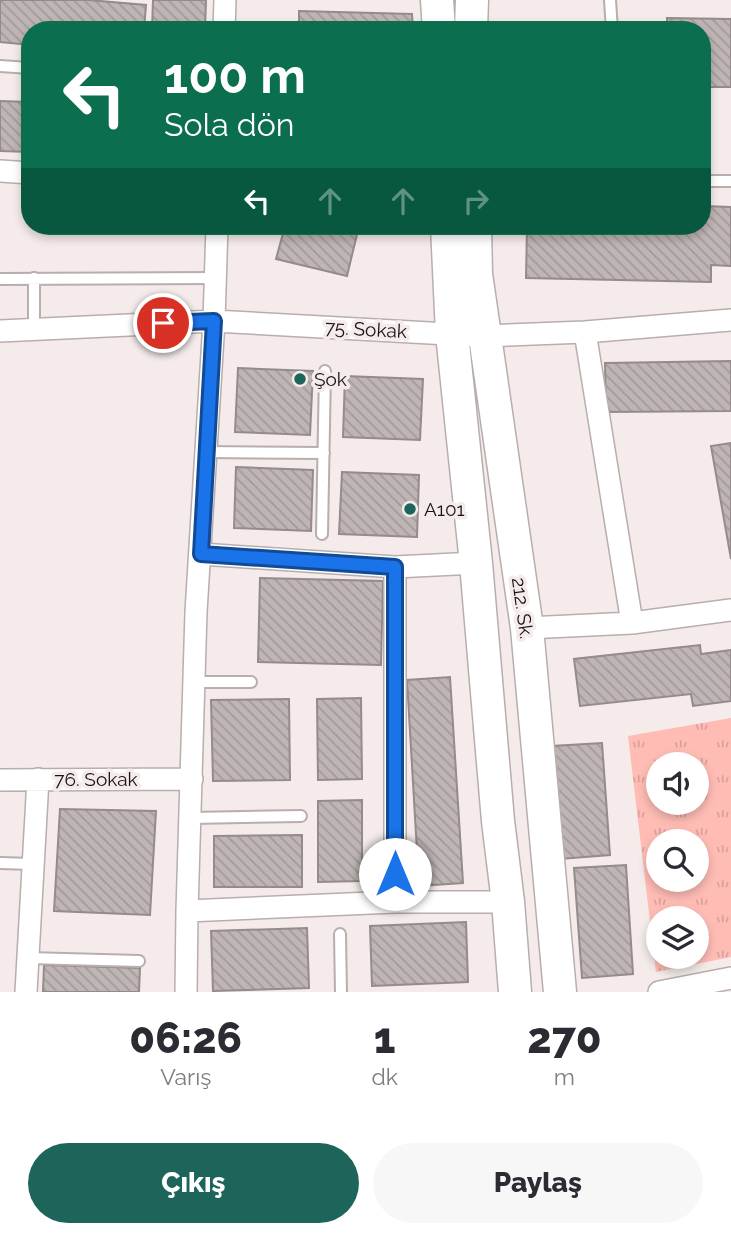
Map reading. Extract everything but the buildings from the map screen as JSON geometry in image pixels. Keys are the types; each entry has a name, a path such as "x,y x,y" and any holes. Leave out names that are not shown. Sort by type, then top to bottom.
{"street":[{"path":"224,21 225,0"},
{"path":"437,0 438,21"},
{"path":"471,21 472,0"},
{"path":"0,171 21,172"},
{"path":"186,992 196,612 217,235"},
{"path":"447,235 452,334 515,992"},
{"name":"212. Sk.","path":"475,235 476,274 484,336 527,628 561,992"},
{"name":"75. Sokak","path":"0,331 214,321 484,336 585,332 731,320"},
{"path":"585,332 632,623"},
{"path":"201,554 395,567 476,563"},
{"path":"395,567 395,902"},
{"path":"527,628 632,623 731,610"},
{"name":"76. Sokak","path":"0,779 192,779"},
{"path":"26,992 38,779"},
{"path":"187,911 395,902 508,902"},
{"path":"659,992 731,978"}],"lane":[{"path":"610,0 611,21"},
{"path":"0,66 21,67"},
{"path":"711,181 731,181"},
{"path":"34,278 34,330"},
{"path":"0,279 216,278"},
{"path":"322,534 325,371"},
{"path":"206,452 324,453"},
{"path":"194,682 251,682"},
{"path":"191,818 301,816"},
{"path":"0,863 33,864"},
{"path":"340,934 341,992"},
{"path":"28,958 139,961"}],"green space":[{"path":"731,718 731,957 709,961 709,906 648,906 647,892 709,892 709,829 646,829 646,888 628,736"}],"place":[{"name":"Şok","path":"300,379"},
{"name":"A101","path":"410,509"}],"route":[{"path":"163,323 214,321 201,554 395,567 395,874"}]}
